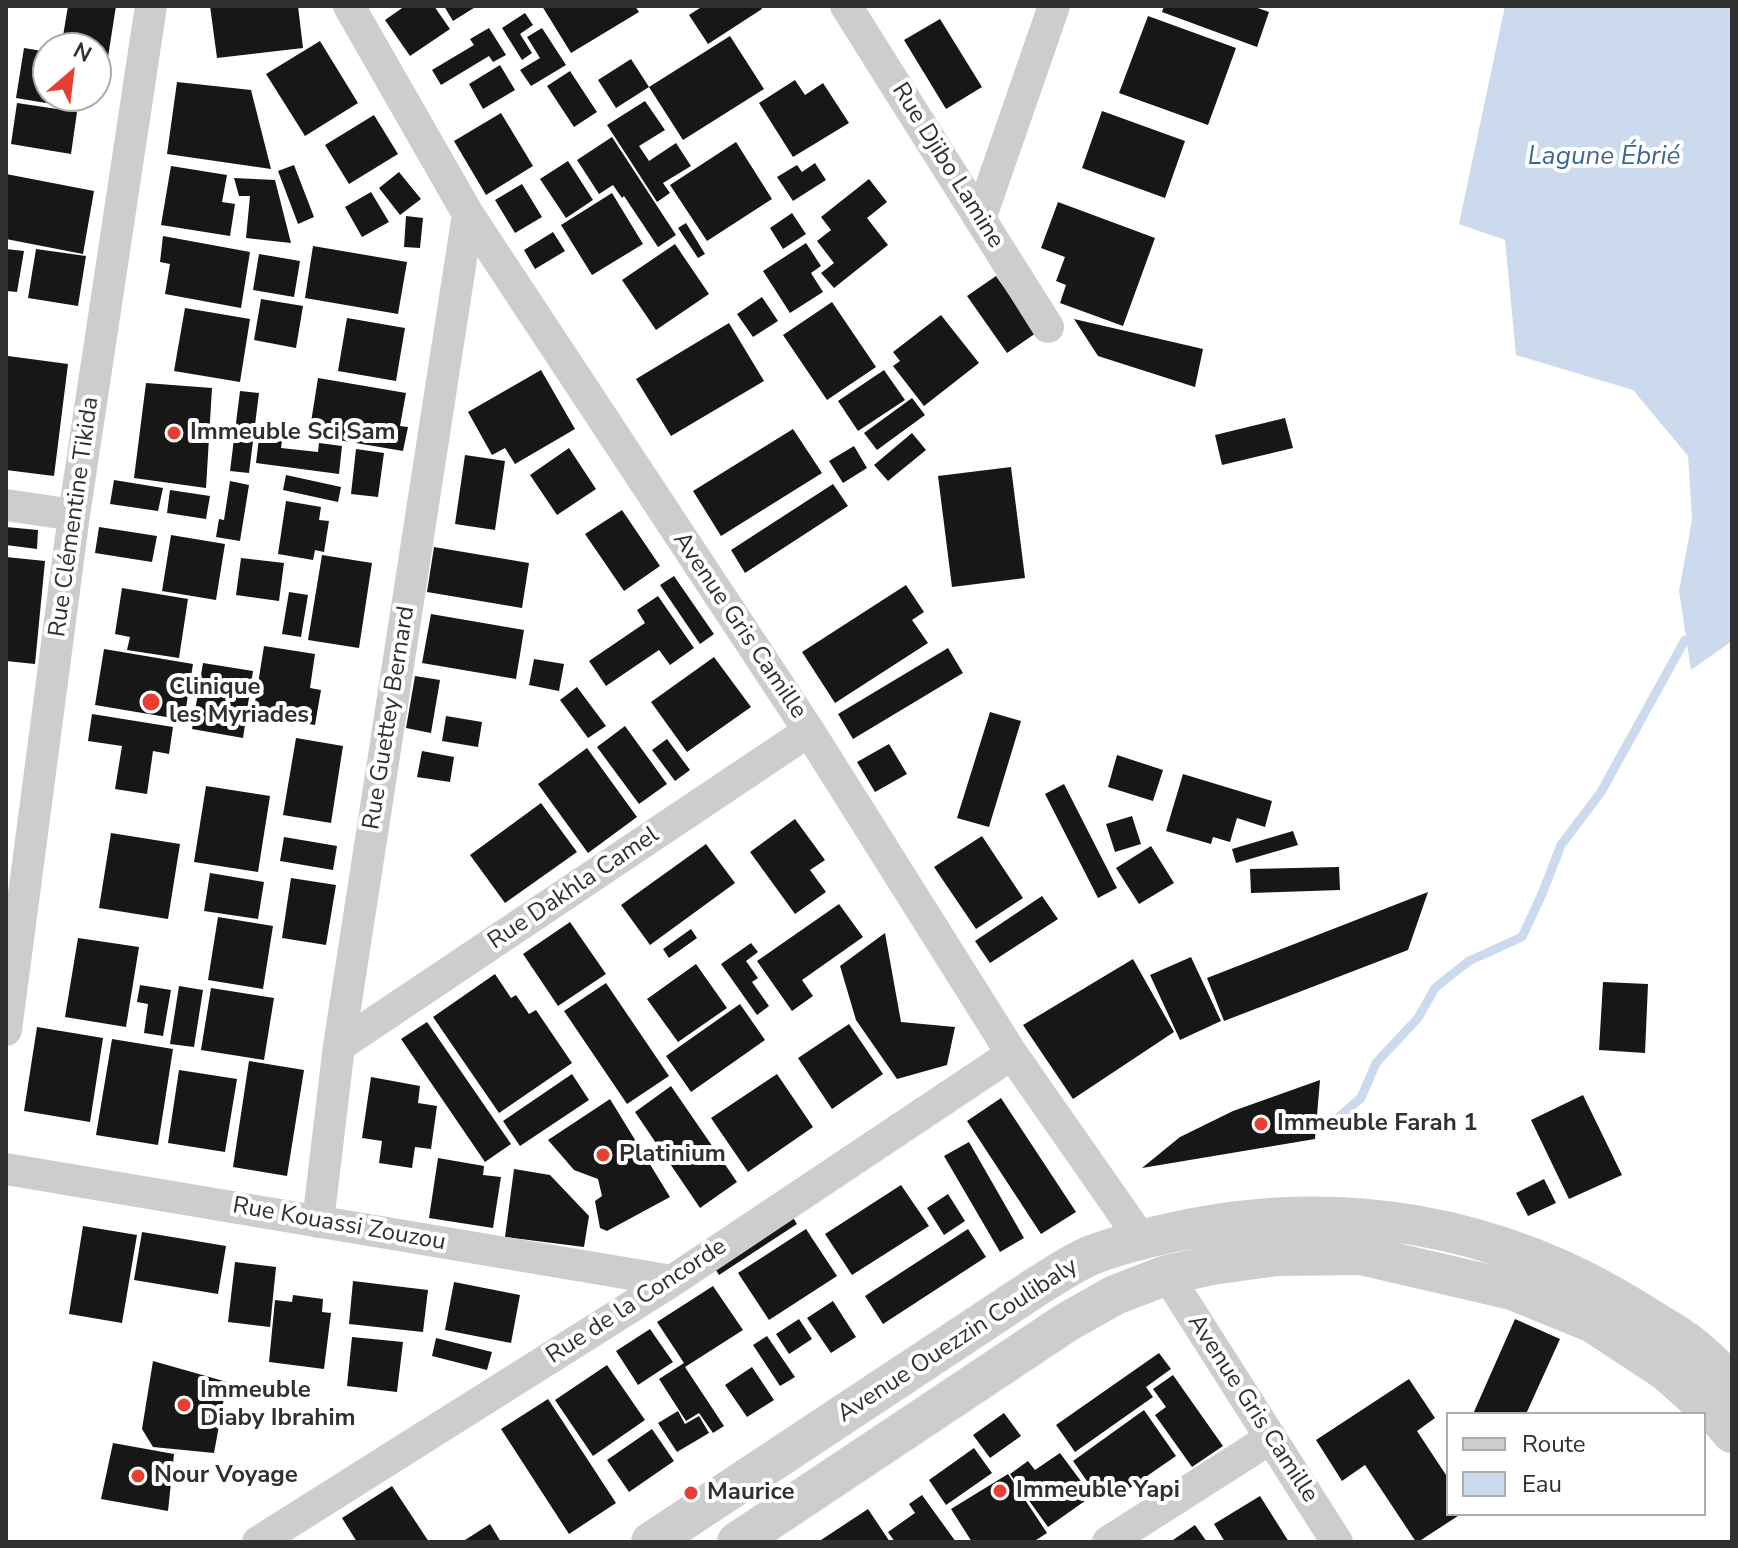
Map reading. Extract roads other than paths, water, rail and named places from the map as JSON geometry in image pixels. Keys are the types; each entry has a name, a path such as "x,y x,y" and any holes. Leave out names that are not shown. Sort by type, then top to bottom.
{"street":[{"name":"Rue Clémentine Tikida","path":"6,1030 74,515 151,6"},
{"name":"Avenue Gris Camille","path":"349,6 468,214 809,731 1012,1054 1141,1239"},
{"name":"Rue Djibo Lamine","path":"846,6 1048,327"},
{"path":"980,219 1054,6"},
{"name":"Rue Guettey Bernard","path":"318,1222 339,1046 468,214"},
{"path":"6,505 74,515"},
{"name":"Rue Dakhla Camel","path":"339,1046 809,731"},
{"name":"Rue de la Concorde","path":"258,1542 672,1281 1012,1054"},
{"name":"Rue Kouassi Zouzou","path":"6,1169 672,1281"},
{"name":"Avenue Ouezzin Coulibaly","path":"651,1542 1039,1285 1089,1256 1141,1239 1207,1225 1274,1217 1365,1217 1451,1232 1526,1254 1608,1293 1690,1344 1732,1383"},
{"name":"Avenue Ouezzin Coulibaly","path":"737,1542 1067,1322 1115,1295 1167,1275 1277,1256 1361,1255 1512,1290 1593,1323 1666,1371 1732,1433"},
{"name":"Avenue Gris Camille","path":"1167,1275 1337,1542"},
{"path":"1108,1542 1271,1438"}],"water":[{"name":"Lagune Ébrié","path":"1505,6 1732,6 1732,641 1691,670 1679,591 1692,520 1688,456 1633,390 1516,355 1505,240 1459,224"}],"waterway":[{"path":"1333,1122 1361,1098 1376,1063 1418,1018 1435,988 1469,961 1522,937 1561,845 1601,792 1685,640"}],"place":[{"name":"Immeuble Sci Sam","path":"174,433"},
{"name":"Clinique les Myriades","path":"151,702"},
{"name":"Immeuble Farah 1","path":"1261,1124"},
{"name":"Platinium","path":"603,1155"},
{"name":"Immeuble Diaby Ibrahim","path":"184,1405"},
{"name":"Nour Voyage","path":"138,1476"},
{"name":"Immeuble Yapi","path":"1000,1491"},
{"name":"Maurice","path":"691,1493"}]}
